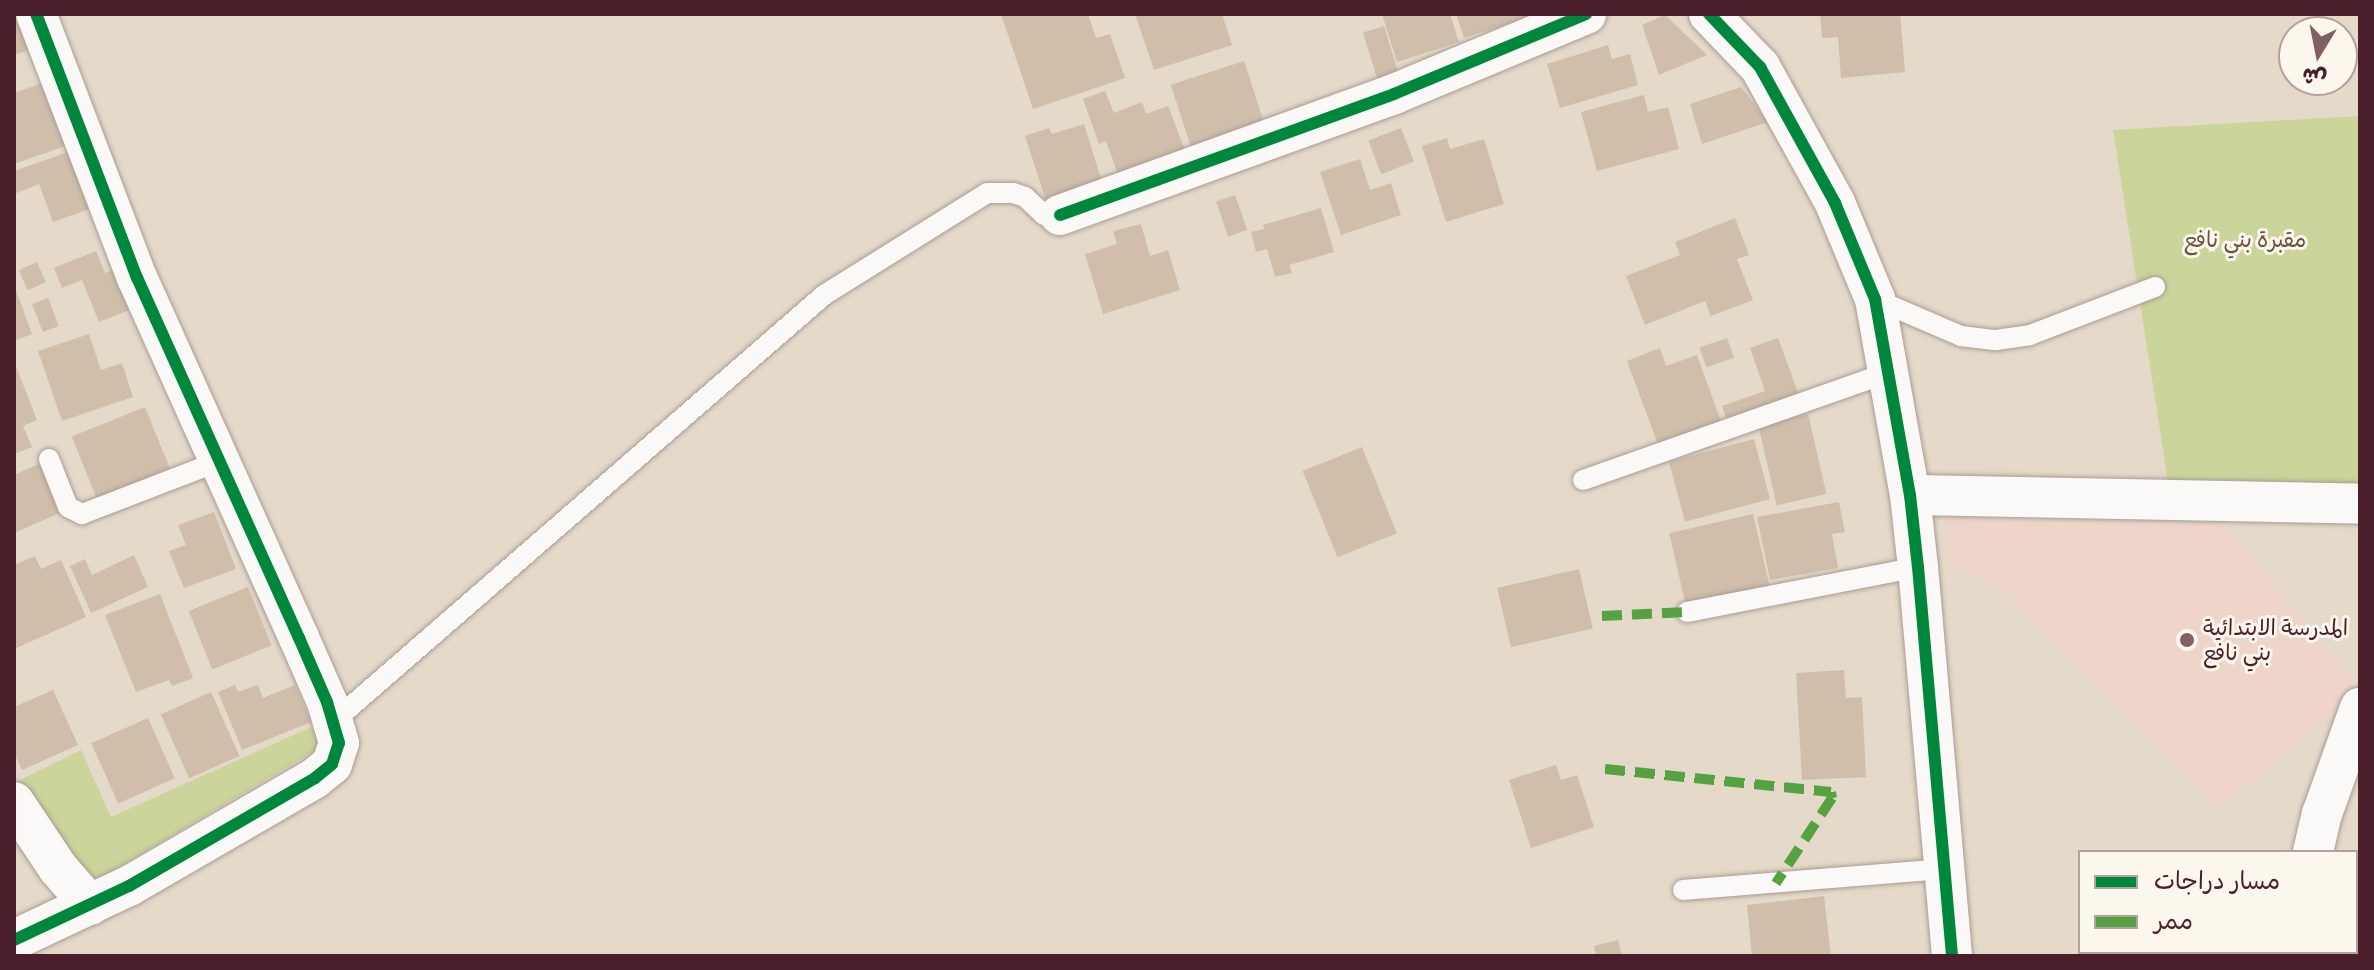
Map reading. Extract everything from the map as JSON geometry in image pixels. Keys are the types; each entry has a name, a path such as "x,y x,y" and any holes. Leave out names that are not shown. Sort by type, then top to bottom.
{"street":[{"path":"14,940 129,886 315,778 332,764 339,743 334,721 137,278 36,14"},
{"path":"1060,215 1394,94 1586,14"},
{"path":"1709,14 1760,67 1835,203 1875,299 1910,495 1952,956"},
{"path":"1910,495 2360,504"},
{"path":"2313,850 2322,814 2360,708"},
{"path":"14,802 58,868 90,905"}],"lane":[{"path":"334,721 824,295 987,193 1013,193 1025,197 1044,215 1060,215"},
{"path":"1875,299 1961,336 1996,340 2030,335 2155,287"},
{"path":"1583,480 1886,373"},
{"path":"49,459 68,507 82,514 219,461"},
{"path":"1687,612 1918,567"},
{"path":"1683,890 1945,869"}],"shaded area":[{"name":"المدرسة الابتدائية بني نافع","path":"1945,518 2225,525 2360,691 2219,808 2006,591 1951,564"}],"green space":[{"name":"مقبرة بني نافع","path":"2360,116 2360,487 2168,482 2113,130"},
{"path":"311,727 321,747 97,880 75,874 14,783 81,750 111,817"}],"building":[{"path":"14,14 22,14 34,48 14,55"},
{"path":"1001,14 1088,14 1096,38 1110,34 1125,78 1033,109"},
{"path":"1135,14 1222,14 1232,45 1154,70"},
{"path":"1382,14 1450,14 1459,42 1397,62"},
{"path":"1456,14 1535,14 1535,15 1464,38"},
{"path":"1820,14 1900,14 1905,72 1841,78 1838,37 1822,38"},
{"path":"1665,15 1707,55 1659,75 1642,25"},
{"path":"1384,26 1403,87 1382,94 1363,32"},
{"path":"1608,45 1612,59 1630,54 1638,85 1560,108 1547,64"},
{"path":"1244,61 1267,133 1194,157 1171,85"},
{"path":"43,83 65,146 14,164 14,93"},
{"path":"1741,87 1768,122 1702,144 1690,104"},
{"path":"1105,91 1114,113 1142,102 1146,114 1168,106 1186,153 1120,180 1106,141 1099,144 1083,99"},
{"path":"1644,95 1648,112 1668,107 1679,149 1597,171 1581,112"},
{"path":"1084,124 1103,185 1047,204 1025,136 1049,128 1052,134"},
{"path":"1401,128 1414,162 1381,174 1368,141"},
{"path":"1447,138 1450,149 1484,139 1504,204 1446,222 1422,146"},
{"path":"74,150 95,207 53,222 39,184 14,194 14,171"},
{"path":"1360,159 1370,190 1391,183 1401,215 1341,235 1320,172"},
{"path":"1235,195 1247,230 1228,236 1216,202"},
{"path":"1321,208 1334,252 1289,265 1292,273 1275,277 1267,249 1256,252 1251,232 1264,229 1263,225"},
{"path":"1735,218 1749,255 1737,259 1753,300 1711,316 1705,301 1645,325 1626,276 1680,255 1675,242"},
{"path":"1141,224 1150,256 1168,250 1180,290 1103,314 1085,254 1117,244 1113,231"},
{"path":"96,251 105,273 121,267 137,307 99,322 82,280 62,288 54,268"},
{"path":"37,262 46,282 28,290 19,270"},
{"path":"14,285 32,334 14,341"},
{"path":"48,298 59,326 43,332 32,304"},
{"path":"89,334 101,370 122,363 133,397 62,421 38,351"},
{"path":"1727,338 1734,358 1706,367 1700,347"},
{"path":"1778,338 1799,395 1727,421 1722,406 1765,391 1750,348"},
{"path":"1660,348 1666,366 1697,355 1723,427 1660,450 1627,361"},
{"path":"14,361 37,420 23,426 32,447 14,454"},
{"path":"145,407 172,473 98,502 72,437"},
{"path":"1808,414 1826,494 1777,505 1758,425"},
{"path":"1754,439 1770,499 1685,522 1669,462"},
{"path":"1362,447 1397,533 1337,557 1303,471"},
{"path":"41,463 62,512 14,533 14,475"},
{"path":"1839,502 1845,532 1832,534 1838,568 1770,580 1757,517"},
{"path":"214,512 236,569 184,588 169,551 186,545 178,525"},
{"path":"1753,514 1771,590 1687,609 1669,533"},
{"path":"134,555 148,587 91,613 70,566 85,559 92,575"},
{"path":"35,556 41,569 61,560 86,617 14,649 14,565"},
{"path":"1579,569 1593,628 1511,647 1497,588"},
{"path":"248,587 272,645 212,669 189,611"},
{"path":"160,594 193,678 172,686 169,680 136,692 105,615"},
{"path":"1844,670 1846,698 1862,697 1866,777 1802,780 1796,673"},
{"path":"235,685 238,692 258,685 263,698 295,685 311,722 242,750 218,692"},
{"path":"53,690 78,745 22,770 14,753 14,707"},
{"path":"211,692 239,756 189,778 161,714"},
{"path":"148,718 175,778 118,804 91,743"},
{"path":"1556,765 1561,780 1577,775 1594,827 1531,848 1509,780"},
{"path":"1824,896 1831,956 1752,956 1747,905"},
{"path":"1618,940 1622,956 1596,956 1594,946"},
{"path":"2154,954 2209,954 2209,956"}],"marked path":[{"path":"1602,616 1687,612"},
{"path":"1605,769 1831,792 1832,798 1776,883"}],"cycle path":[{"path":"14,940 129,886 315,778 332,764 339,743 327,702 137,278 36,14"},
{"path":"1060,215 1394,94 1586,14"},
{"path":"1709,14 1760,67 1835,203 1875,299 1910,495 1952,956"}],"place":[{"name":"المدرسة الابتدائية بني نافع","path":"2187,640"}]}
